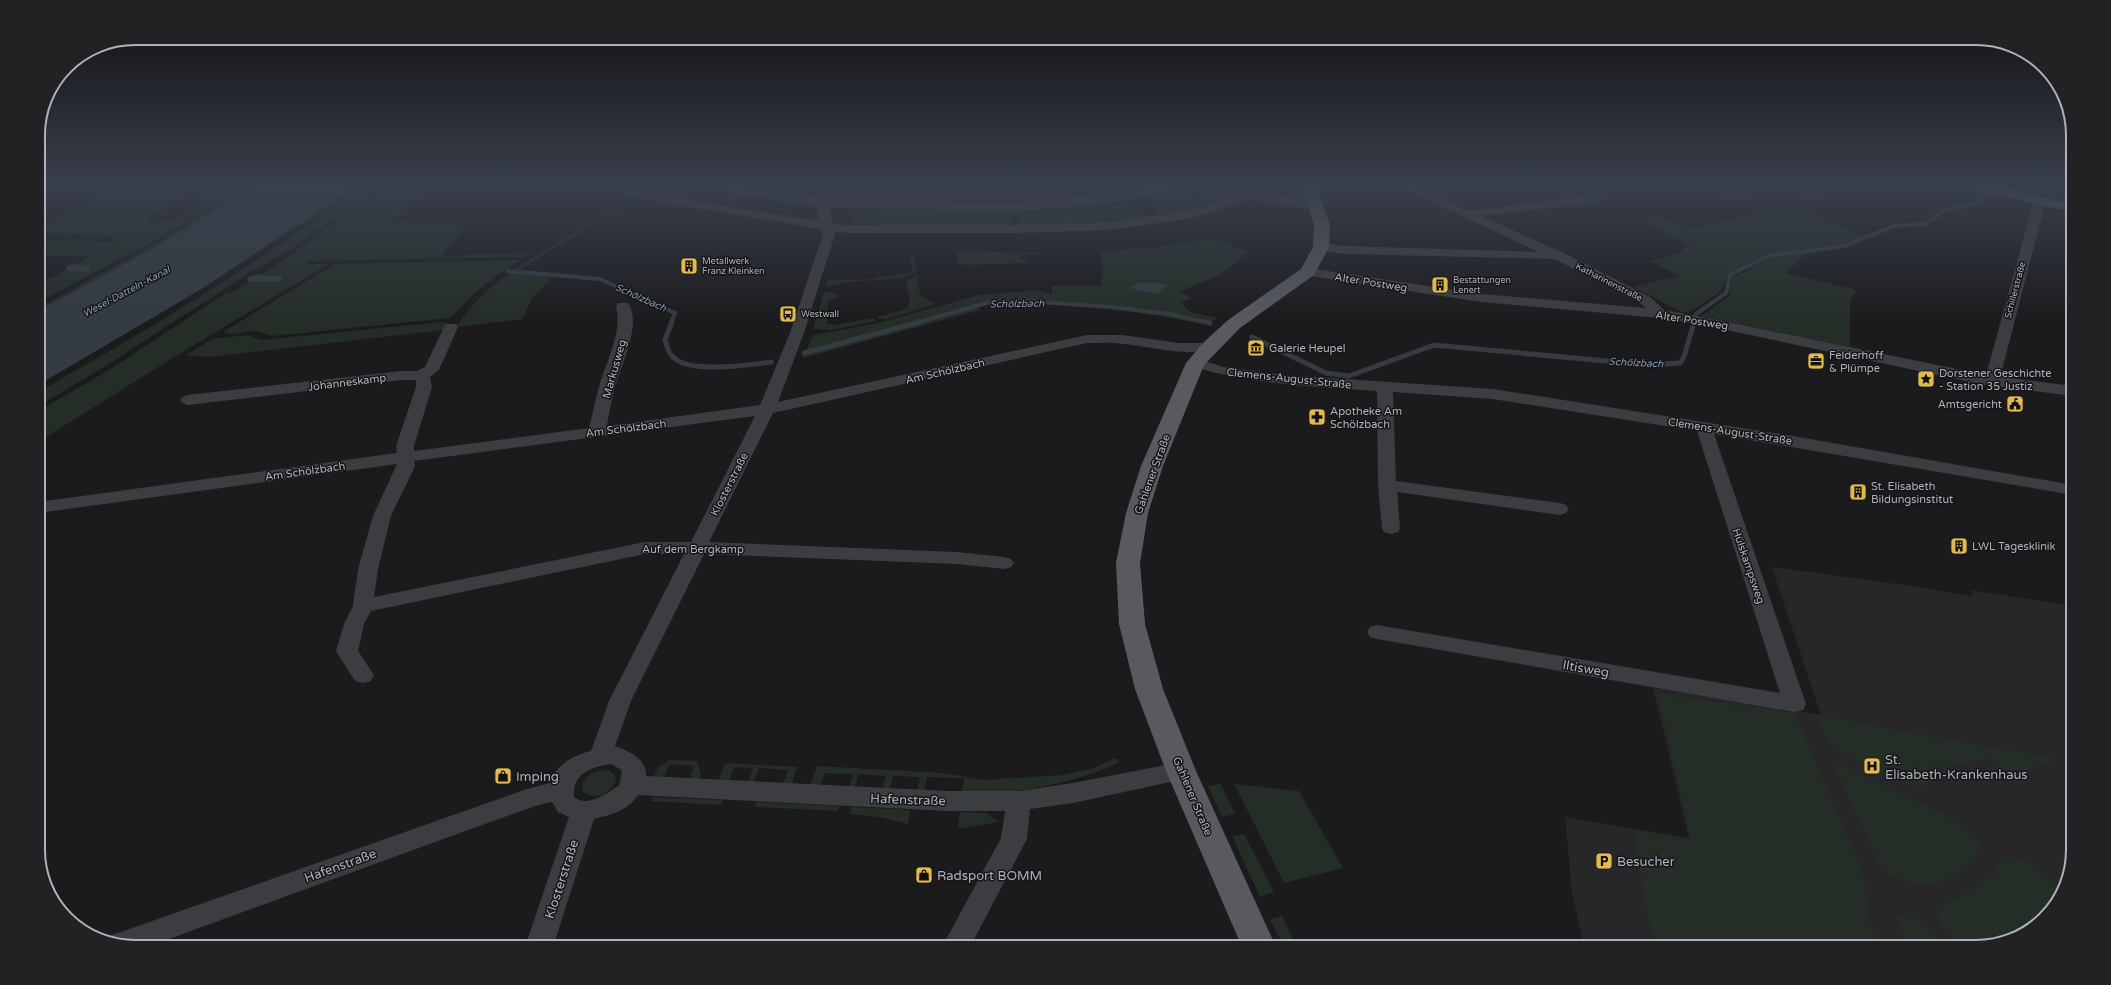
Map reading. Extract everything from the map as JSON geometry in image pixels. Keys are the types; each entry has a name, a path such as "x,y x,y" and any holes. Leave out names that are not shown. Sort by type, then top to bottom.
{"main road":[{"name":"Gahlener Straße","path":"1256,940 1181,771 1148,689 1132,624 1128,563 1137,513 1152,466 1203,354 1234,324 1308,272 1321,247 1322,231"}],"street":[{"name":"Klosterstraße","path":"601,756 605,739 620,701 767,409 797,333 829,234 828,231"},
{"name":"Katharinenstraße","path":"1506,231 1645,300 1660,314"},
{"name":"Schillerstraße","path":"1995,381 1993,374 2016,281 2031,231"},
{"path":"1321,247 1354,250 1559,256"},
{"name":"Alter Postweg","path":"1308,272 1482,298 1660,314 1708,322 1995,381 2066,390"},
{"name":"Markusweg","path":"597,432 611,374 621,349 625,330 625,314 623,306"},
{"path":"363,675 347,651 354,624 363,606 368,569 382,516 406,466 407,457 405,446 424,387 424,378 420,376 431,370 451,327"},
{"name":"Am Schölzbach","path":"45,507 767,409 1026,352 1104,338 1179,347 1203,354"},
{"name":"Clemens-August-Straße","path":"1203,354 1222,371 1285,380 1493,394 2066,489"},
{"name":"Johanneskamp","path":"188,400 386,377 420,376"},
{"path":"1385,387 1387,485 1391,528"},
{"name":"Hülskampsweg","path":"1704,428 1795,704"},
{"path":"1387,485 1560,509"},
{"name":"Auf dem Bergkamp","path":"363,606 600,556 645,548 697,548 957,558 1004,563"},
{"name":"Iltisweg","path":"1377,632 1795,704"},
{"path":"601,756 614,756 625,759 632,766 634,775 632,785 621,799 603,808 584,811 572,808 563,801 560,791 563,780 573,769 586,760 601,756"},
{"name":"Hafenstraße","path":"632,785 933,800 1019,801 1073,793 1181,771"},
{"name":"Hafenstraße","path":"132,940 536,796 560,791"},
{"path":"960,940 1014,839 1019,801"},
{"name":"Klosterstraße","path":"541,940 584,811"}],"shaded area":[{"path":"45,231 172,231 45,299 45,281 89,257 45,255 45,240 115,242 110,235 45,233"},
{"path":"177,231 182,231 45,307 45,304"},
{"path":"299,231 316,231 288,251 252,271 101,369 45,402 45,388 122,344 204,294"},
{"path":"324,231 461,231 441,256 534,252 525,257 308,261 305,264 329,264 176,356 45,438 45,407 109,370 226,293 233,292 273,267"},
{"path":"576,231 582,231 519,270 556,273 531,299 523,319 456,327 466,313 489,289 516,269"},
{"path":"1661,231 1851,231 1866,237 1841,245 1763,255 1728,275 1721,291 1689,313 1683,311 1683,313 1634,287 1679,276 1651,261 1677,254 1690,245"},
{"path":"1214,238 1249,252 1220,275 1180,291 1192,298 1181,303 1190,312 1219,318 1204,325 1135,312 1100,308 1032,303 999,303 977,306 980,310 803,358 813,335 878,323 979,295 1038,290 1052,294 1052,286 1101,286 1103,269 1100,252 1166,246"},
{"path":"956,251 1042,254 1021,254 1020,259 1027,259 1027,263 965,265 959,264"},
{"path":"1803,252 1819,254 1804,255 1786,273 1857,290 1850,300 1850,347 1701,316 1731,295 1729,290 1733,277 1752,268 1759,261 1770,257"},
{"path":"910,255 913,255 917,272 902,278 848,282 826,287 828,280 875,279 875,277 912,273"},
{"path":"521,260 501,272 483,286 451,318 272,336 257,331 229,334 223,332 335,264"},
{"path":"917,274 920,295 936,304 888,319 878,319 877,317 902,310 908,306 910,299 906,282"},
{"path":"824,292 835,293 838,297 828,301 827,324 834,325 874,318 876,321 832,330 813,329"},
{"path":"440,322 448,323 444,330 208,357 186,355 212,339 248,335 261,340"},
{"name":"St. Elisabeth-Krankenhaus","path":"1772,567 1926,588 1973,597 1971,590 2066,605 2066,850 2063,874 2059,885 2044,910 2026,925 2011,933 2000,937 1976,940 1582,940 1572,892 1565,817 1689,838 1653,688 1821,715"},
{"path":"1658,694 1794,713 1856,854 1865,883 1868,919 1877,940 1655,940 1647,913 1634,830 1691,840"},
{"path":"1815,715 2052,758 2054,763 2006,775 1990,759 1916,771 1930,786 1912,786 1894,779 1839,752 1829,742"},
{"path":"1115,758 1120,762 1102,770 1063,782 1022,790 1001,792 962,793 964,778 927,777 924,792 917,791 920,777 893,776 890,790 882,790 886,776 858,774 855,789 849,788 853,774 825,773 820,787 810,787 817,766 943,773 983,780 1063,775 1094,768"},
{"path":"670,760 697,761 702,781 689,780 694,766 670,764 664,778 654,775 658,768"},
{"path":"1832,760 1945,815 1974,835 1980,845 1977,856 1954,876 1929,885 1913,885 1882,871"},
{"path":"725,763 797,767 791,786 783,785 788,770 759,768 753,784 748,783 753,768 734,767 729,782 718,782"},
{"path":"608,770 615,775 616,779 614,784 607,792 598,796 593,796 583,792 582,784 589,775"},
{"path":"1221,784 1235,814 1222,817 1208,786"},
{"path":"1234,784 1299,791 1343,868 1284,883"},
{"path":"653,797 723,800 721,805 651,801"},
{"path":"756,802 839,806 838,811 755,807"},
{"path":"851,807 910,810 908,824 880,817 850,814"},
{"path":"960,812 987,813 998,822 965,828 958,827"},
{"path":"1244,834 1274,892 1260,897 1232,836"},
{"path":"2006,856 2030,864 2058,886 2048,905 2036,918 2011,933 1988,939 1952,940 1944,931 1937,910 1946,903 1971,892 1994,873"},
{"path":"1909,913 1918,918 1942,940 1906,940 1896,917"},
{"path":"1282,916 1294,940 1280,940 1270,919"}],"water":[{"name":"Wesel-Datteln-Kanal","path":"182,231 289,231 203,288 45,381 45,307"},
{"path":"1138,283 1168,285 1156,294 1130,288"}],"waterway":[{"name":"Schölzbach","path":"1693,323 1696,314 1726,293 1730,275 1767,256 1845,246 1881,231"},
{"name":"Schölzbach","path":"73,268 84,269"},
{"name":"Schölzbach","path":"508,271 600,279 675,313 671,323"},
{"name":"Schölzbach","path":"254,279 276,279"},
{"name":"Schölzbach","path":"916,323 990,302 1026,301 1111,307 1170,314 1210,323 1207,322"},
{"name":"Schölzbach","path":"672,322 665,340 670,354 681,362 706,367 749,365 771,362"},
{"name":"Schölzbach","path":"804,353 920,322"},
{"name":"Schölzbach","path":"1252,337 1326,373 1349,376 1434,345 1649,365 1680,363 1684,357 1694,322"}],"place":[{"name":"Metallwerk Franz Kleinken","path":"689,266"},
{"name":"Bestattungen Lenert","path":"1440,285"},
{"name":"Westwall","path":"788,314"},
{"name":"Galerie Heupel","path":"1256,348"},
{"name":"Felderhoff & Plümpe","path":"1816,361"},
{"name":"Dorstener Geschichte - Station 35 Justiz","path":"1926,379"},
{"name":"Amtsgericht","path":"2015,404"},
{"name":"Apotheke Am Schölzbach","path":"1317,417"},
{"name":"St. Elisabeth Bildungsinstitut","path":"1858,492"},
{"name":"LWL Tagesklinik","path":"1959,546"},
{"name":"St. Elisabeth-Krankenhaus","path":"1872,766"},
{"name":"Imping","path":"503,776"},
{"name":"Besucher","path":"1604,861"},
{"name":"Radsport BOMM","path":"924,875"}]}
